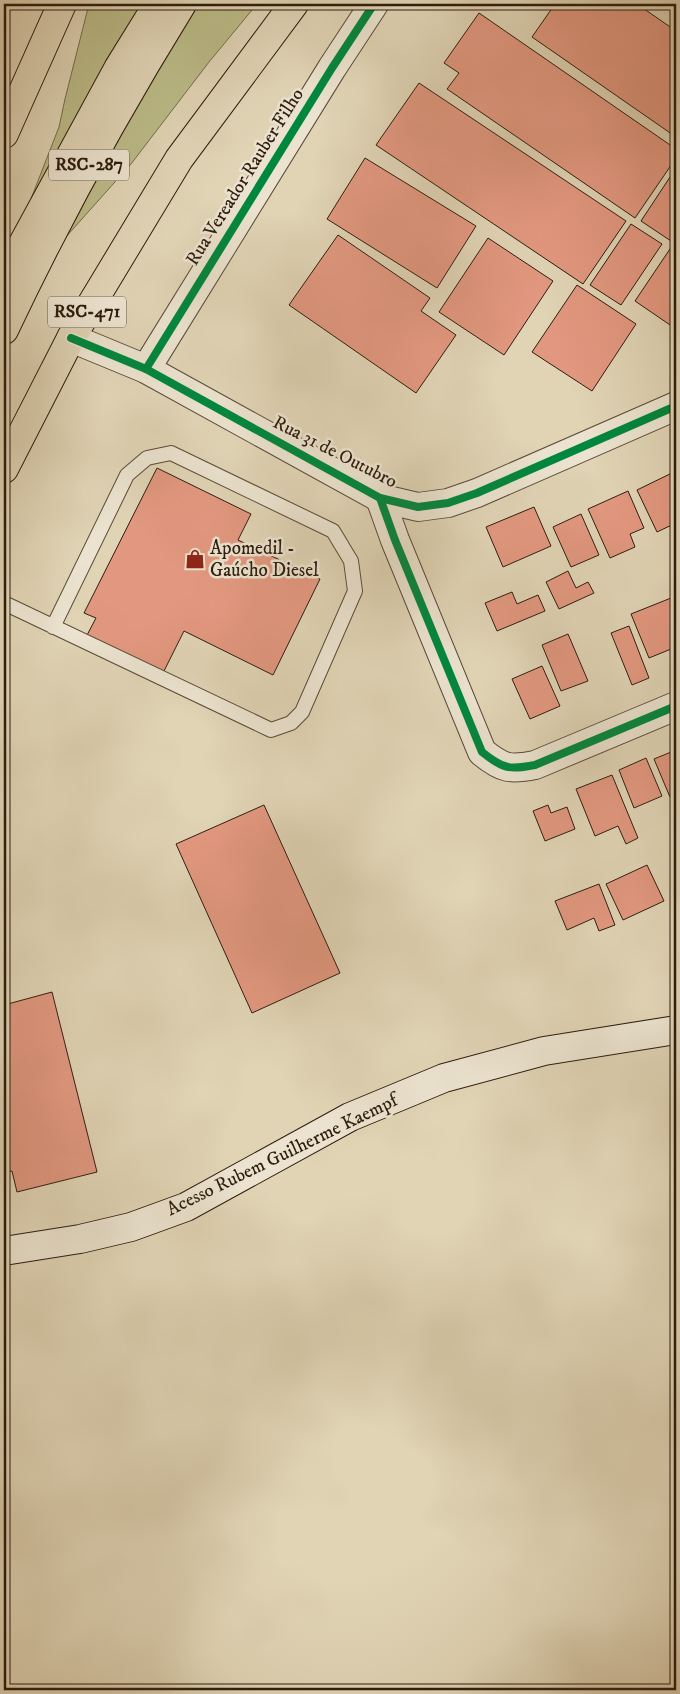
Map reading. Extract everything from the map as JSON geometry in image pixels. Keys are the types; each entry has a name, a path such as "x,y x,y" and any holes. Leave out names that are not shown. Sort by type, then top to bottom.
{"main road":[{"path":"4,134 62,4"},
{"name":"RSC-287","path":"4,283 20,249 119,67 158,4"},
{"name":"RSC-287","path":"4,330 38,258 136,77 182,4"},
{"name":"RSC-471","path":"4,469 71,338 179,159 294,4"}],"street":[{"name":"Rua Vereador Rauber Filho","path":"146,369 332,68 374,4"},
{"name":"Rua 31 de Outubro","path":"71,338 146,369 380,498 418,507 448,503 477,493 676,406"},
{"path":"380,498 395,540 482,752 496,763 515,769 535,765 676,706"},
{"name":"Acesso Rubem Guilherme Kaempf","path":"4,1251 80,1239 131,1227 186,1207 350,1117 444,1078 544,1051 676,1030"}],"lane":[{"path":"4,604 271,730 291,723 302,712 355,591 351,561 333,531 172,453 147,458 127,475 53,627"}],"green space":[{"path":"89,4 257,4 209,62 131,164 56,248 4,324 4,268 59,127"}],"building":[{"path":"555,4 637,4 676,31 676,137 532,37"},
{"path":"479,13 676,149 676,158 635,218 447,89 459,73 444,63"},
{"path":"419,83 626,221 583,284 376,145"},
{"path":"365,158 476,226 437,288 327,219"},
{"path":"676,168 676,329 635,301 674,243 641,221"},
{"path":"631,224 662,244 621,305 590,285"},
{"path":"338,235 430,298 421,311 456,335 416,393 289,305"},
{"path":"488,238 553,281 504,355 439,312"},
{"path":"577,285 636,324 592,391 532,352"},
{"name":"Apomedil - Gaúcho Diesel","path":"157,468 251,514 238,540 320,579 273,675 184,631 162,675 86,637 96,618 84,613"},
{"path":"676,471 676,523 657,532 637,490"},
{"path":"628,491 644,528 630,534 635,547 610,558 588,509"},
{"path":"534,507 551,546 503,567 486,527"},
{"path":"581,514 599,555 571,567 553,527"},
{"path":"568,571 576,588 588,582 594,593 559,609 546,582"},
{"path":"512,592 517,604 538,595 545,611 497,631 485,603"},
{"path":"671,598 676,610 676,647 649,658 631,614"},
{"path":"629,626 649,678 632,685 611,633"},
{"path":"568,634 588,681 561,691 542,645"},
{"path":"542,666 560,706 530,719 512,679"},
{"path":"676,750 676,795 670,797 654,759"},
{"path":"646,758 662,796 634,808 619,770"},
{"path":"612,775 638,838 626,844 618,826 595,836 576,789"},
{"path":"264,805 340,973 252,1013 176,844"},
{"path":"548,805 551,813 567,807 575,829 545,841 533,811"},
{"path":"647,865 664,901 623,920 606,884"},
{"path":"599,884 615,925 599,931 594,918 567,930 555,901"},
{"path":"52,992 97,1172 17,1192 12,1171 4,1173 4,1005"}],"cycle path":[{"path":"146,369 332,68 374,4"},
{"path":"71,338 146,369 380,498 418,507 448,503 477,493 676,406"},
{"path":"380,498 395,540 482,752 489,758 501,765 513,768 535,765 676,706"}],"place":[{"name":"Apomedil - Gaúcho Diesel","path":"195,559"}]}
